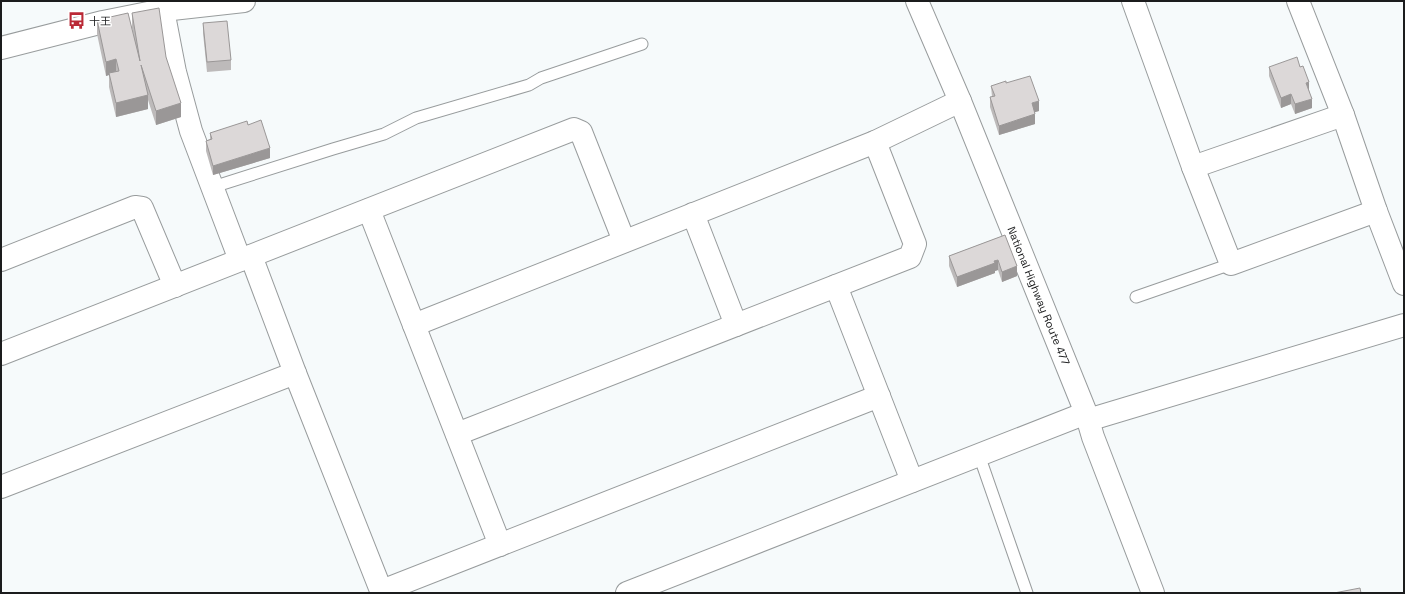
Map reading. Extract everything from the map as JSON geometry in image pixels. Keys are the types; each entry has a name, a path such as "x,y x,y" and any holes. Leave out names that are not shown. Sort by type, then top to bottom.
{"main road":[{"path":"1,48 162,6 244,1"},
{"name":"National Highway Route 477","path":"917,1 960,101 1087,416 1093,437 1153,593"},
{"path":"1133,1 1193,167 1231,264 1376,211"},
{"path":"1298,1 1343,115 1376,211 1404,284"},
{"path":"162,6 177,79 191,131 213,187 246,258 296,373 382,592 879,396"},
{"path":"414,325 875,142 960,101"},
{"path":"1193,167 1343,115"},
{"path":"1,354 574,129 582,132 624,241"},
{"path":"457,434 910,257 915,244 875,142"},
{"path":"1,260 136,207 142,208 175,286"},
{"path":"369,210 500,545"},
{"path":"693,214 736,325"},
{"path":"836,286 912,481"},
{"path":"627,593 979,455 1087,416 1404,325"},
{"path":"1,487 296,373"}],"lane":[{"path":"213,187 384,134 416,118 529,85 541,78 642,44"},
{"path":"1136,298 1231,264"},
{"path":"979,455 1027,593"}],"building":[{"path":"159,8 166,57 181,103 156,111 141,65 148,95 116,103 109,73 119,71 116,59 106,62 97,20 128,13 140,61 132,13"},
{"path":"227,21 231,60 207,62 203,23"},
{"path":"1297,57 1300,67 1303,66 1309,82 1306,83 1312,99 1295,104 1291,94 1281,98 1269,67"},
{"path":"1030,76 1039,101 1032,103 1035,114 999,126 990,97 995,96 991,86"},
{"path":"261,120 270,148 213,166 206,141 212,139 210,133 247,121 248,125"},
{"path":"1005,235 1017,266 1002,272 998,260 994,261 995,263 957,277 949,256"},
{"path":"1360,588 1361,593 1334,593"}],"place":[{"name":"十王","path":"76,21"}]}
